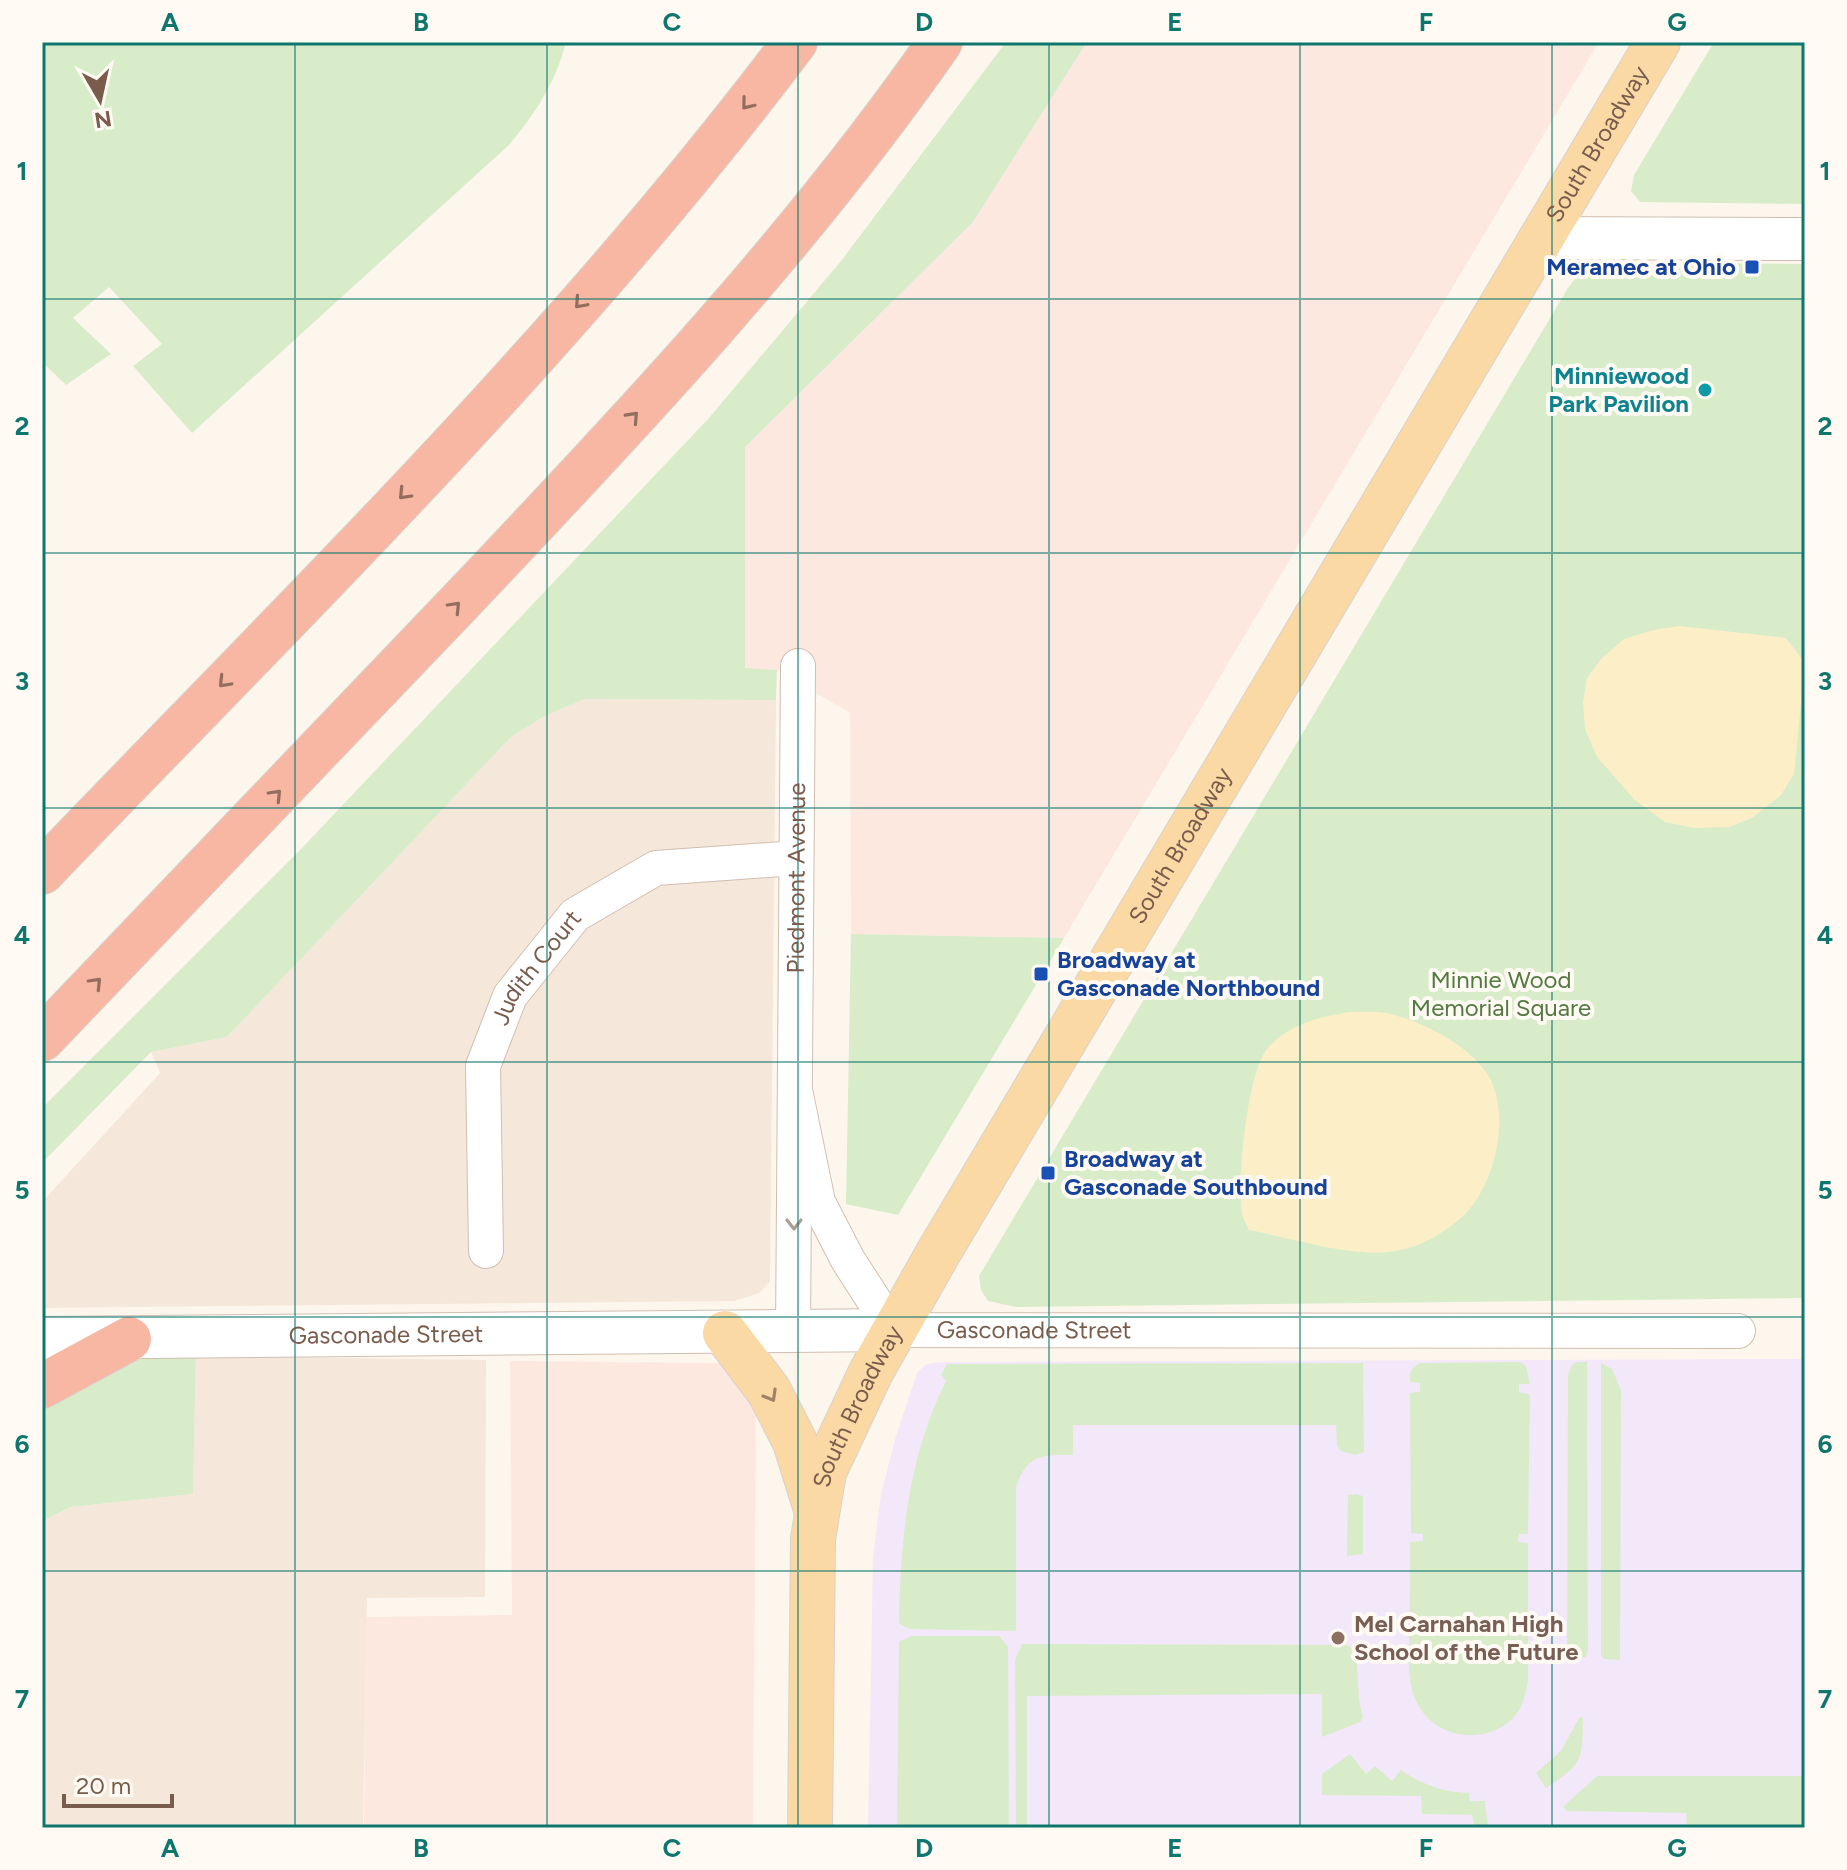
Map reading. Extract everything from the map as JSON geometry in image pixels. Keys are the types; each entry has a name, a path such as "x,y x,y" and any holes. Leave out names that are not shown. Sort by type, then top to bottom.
{"highway":[{"path":"42,872 502,391 632,244 795,42"},
{"path":"42,1039 544,514 680,366 808,215 940,42"},
{"path":"42,1386 129,1339"}],"main road":[{"name":"South Broadway","path":"810,1828 812,1572 816,1509 824,1472 838,1439 893,1330 1658,42"},
{"path":"725,1333 769,1391 795,1442 816,1509"}],"street":[{"path":"1542,238 1805,239"},
{"name":"Piedmont Avenue","path":"793,1332 798,666"},
{"name":"Judith Court","path":"486,1251 483,1066 510,996 575,915 656,868 796,858"},
{"name":"Piedmont Avenue","path":"795,1090 818,1202 848,1260 893,1330"},
{"name":"Gasconade Street","path":"42,1338 893,1330 1738,1331"}],"shaded area":[{"path":"1087,42 1599,42 1064,938 851,934 850,713 777,670 745,669 745,447 973,222"},
{"path":"583,699 776,700 770,1282 759,1293 735,1301 42,1308 42,1202 160,1073 151,1052 227,1037 511,737 545,716"},
{"path":"196,1356 486,1360 485,1597 367,1598 363,1828 42,1828 42,1521 71,1507 193,1494"},
{"name":"Mel Carnahan High School of the Future","path":"1805,1359 1805,1828 868,1828 873,1557 881,1494 896,1436 917,1373 925,1365 938,1362"},
{"path":"510,1361 719,1363 735,1367 756,1411 753,1828 364,1828 366,1617 512,1615"}],"green space":[{"path":"42,42 566,42 544,96 510,144 192,433 133,366 162,344 109,287 73,318 111,354 66,385 42,362"},
{"path":"1006,42 1087,42 973,222 745,447 745,668 777,670 776,700 584,699 545,716 511,737 227,1037 151,1052 42,1163 42,1108 302,848 709,418 841,261"},
{"path":"1714,42 1805,42 1805,204 1640,202 1631,191 1634,175"},
{"name":"Minnie Wood Memorial Square","path":"1617,263 1805,264 1805,1298 1016,1307 988,1301 981,1290 979,1276 1568,288 1588,269"},
{"path":"851,934 1064,938 898,1215 846,1204"},
{"path":"196,1356 193,1494 71,1507 42,1521 42,1405 125,1360"},
{"path":"1520,1362 1526,1366 1530,1384 1519,1384 1519,1392 1530,1394 1528,1534 1519,1534 1518,1542 1528,1543 1528,1681 1515,1716 1499,1729 1485,1734 1456,1734 1431,1721 1421,1710 1410,1681 1410,1542 1423,1541 1423,1534 1411,1533 1410,1393 1420,1392 1420,1383 1410,1382 1411,1373 1420,1363"},
{"path":"1576,1362 1587,1362 1588,1651 1586,1657 1567,1659 1568,1375"},
{"path":"1363,1363 1364,1452 1355,1455 1341,1451 1337,1445 1336,1425 1073,1425 1073,1455 1044,1456 1031,1462 1016,1487 1016,1631 910,1629 899,1624 901,1561 909,1500 923,1439 946,1381 941,1375 947,1364"},
{"path":"1601,1363 1612,1369 1621,1390 1620,1660 1604,1659 1601,1655"},
{"path":"1348,1495 1363,1496 1363,1554 1347,1556"},
{"path":"911,1636 999,1636 1008,1647 1009,1828 897,1828 899,1642"},
{"path":"1022,1644 1345,1645 1356,1649 1363,1718 1322,1737 1322,1694 1027,1696 1027,1828 1016,1828 1015,1660"},
{"path":"1583,1717 1578,1760 1568,1773 1546,1788 1536,1773 1561,1751 1579,1718"},
{"path":"1350,1754 1366,1774 1375,1766 1392,1781 1401,1770 1434,1787 1469,1793 1470,1801 1485,1801 1488,1828 1475,1828 1472,1815 1422,1814 1421,1796 1322,1795 1322,1774"},
{"path":"1597,1776 1805,1776 1805,1828 1687,1828 1686,1813 1567,1811 1563,1807"}],"sand":[{"path":"1679,626 1786,638 1805,663 1794,774 1781,795 1752,818 1729,827 1694,828 1665,822 1635,800 1597,757 1585,729 1583,702 1587,678 1601,659 1624,639"},
{"path":"1350,1012 1382,1012 1443,1035 1469,1053 1488,1075 1495,1091 1499,1127 1497,1146 1486,1183 1477,1199 1450,1227 1420,1244 1398,1251 1371,1253 1318,1246 1249,1230 1242,1213 1245,1128 1260,1062 1276,1040 1294,1028 1315,1019"}],"place":[{"name":"Meramec at Ohio","path":"1752,267"},
{"name":"Minniewood Park Pavilion","path":"1705,390"},
{"name":"Broadway at Gasconade Northbound","path":"1041,974"},
{"name":"Broadway at Gasconade Southbound","path":"1048,1173"},
{"name":"Mel Carnahan High School of the Future","path":"1338,1638"}]}
